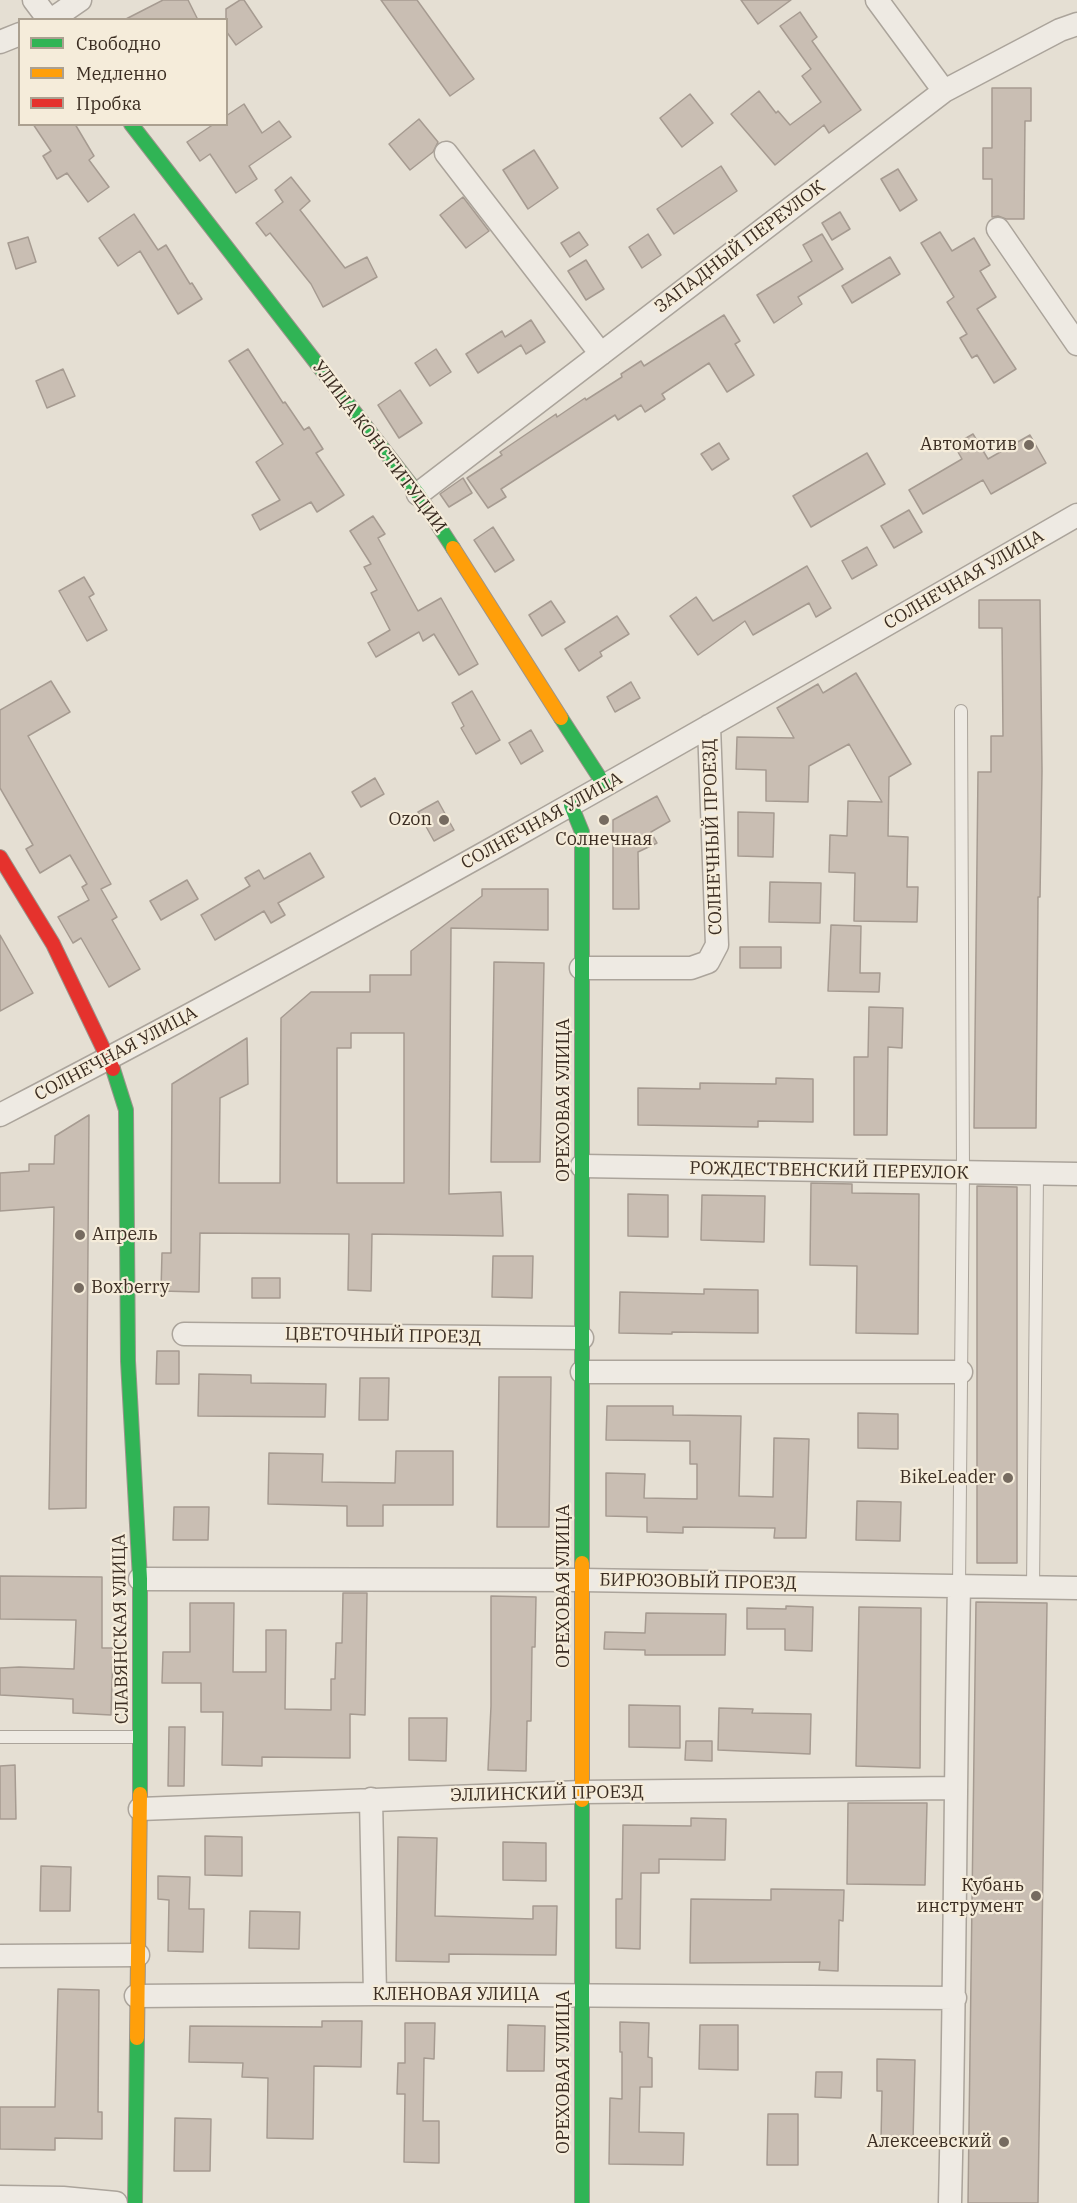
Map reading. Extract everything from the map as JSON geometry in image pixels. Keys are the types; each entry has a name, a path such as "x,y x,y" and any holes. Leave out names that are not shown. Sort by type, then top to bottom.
{"street":[{"path":"34,0 48,18"},
{"path":"53,18 80,0"},
{"path":"877,0 944,91"},
{"name":"ЗАПАДНЫЙ ПЕРЕУЛОК","path":"418,494 944,91 1060,30 1077,24"},
{"path":"0,42 18,35"},
{"name":"УЛИЦА КОНСТИТУЦИИ","path":"133,126 418,494 605,786"},
{"path":"446,153 601,354"},
{"path":"998,229 1077,344"},
{"name":"СОЛНЕЧНАЯ УЛИЦА","path":"0,1115 109,1058 571,805 1077,515"},
{"name":"СОЛНЕЧНЫЙ ПРОЕЗД","path":"582,968 691,968 708,962 717,945 709,726"},
{"name":"ОРЕХОВАЯ УЛИЦА","path":"571,805 582,832 582,2203"},
{"name":"СЛАВЯНСКАЯ УЛИЦА","path":"0,857 52,944 109,1058 126,1110 128,1361 140,1578 141,1737 135,2203"},
{"name":"РОЖДЕСТВЕНСКИЙ ПЕРЕУЛОК","path":"582,1166 1077,1174"},
{"name":"ЦВЕТОЧНЫЙ ПРОЕЗД","path":"184,1334 582,1338"},
{"path":"582,1372 961,1372"},
{"name":"БИРЮЗОВЫЙ ПРОЕЗД","path":"140,1578 582,1580 1077,1588"},
{"path":"950,2203 955,1998 955,1788 959,1586"},
{"name":"ЭЛЛИНСКИЙ ПРОЕЗД","path":"140,1809 582,1792 955,1788"},
{"path":"371,1799 375,1994"},
{"path":"0,1956 138,1955"},
{"name":"КЛЕНОВАЯ УЛИЦА","path":"136,1996 375,1994 955,1998"},
{"path":"0,2197 63,2198 116,2203"}],"lane":[{"path":"959,1586 963,1173 961,711"},
{"path":"1033,1588 1037,1174"},
{"path":"0,1737 141,1737"}],"building":[{"path":"163,0 188,0 197,18 128,18"},
{"path":"244,0 262,27 236,45 228,34 226,9"},
{"path":"381,0 417,0 474,79 450,96"},
{"path":"741,0 791,0 758,24"},
{"path":"800,12 817,37 812,41 861,110 829,133 824,125 775,165 731,114 759,91 776,113 778,111 790,125 821,102 802,76 811,69 780,26"},
{"path":"992,88 1031,88 1031,121 1025,121 1024,219 992,217 992,179 983,179 983,148 992,148"},
{"path":"690,94 713,123 682,147 660,118"},
{"path":"244,104 262,133 279,121 291,137 249,166 257,179 236,193 210,154 200,161 187,142 211,126 228,126 228,115"},
{"path":"419,119 438,142 433,152 410,170 389,144"},
{"path":"34,126 76,126 94,156 89,160 109,187 88,202 67,173 57,179 43,156 51,151"},
{"path":"534,150 558,188 528,209 503,170"},
{"path":"721,166 737,191 674,234 657,209"},
{"path":"898,169 917,200 900,211 881,179"},
{"path":"291,177 310,201 300,210 345,268 367,257 377,277 323,307 311,284 270,233 266,236 256,223 283,202 275,190"},
{"path":"463,197 489,231 466,248 440,215"},
{"path":"840,212 850,229 832,240 822,223"},
{"path":"134,214 158,250 166,245 202,299 178,314 140,251 118,266 99,238"},
{"path":"579,232 588,245 570,257 561,243"},
{"path":"940,232 952,251 974,238 990,265 980,271 996,297 977,309 1016,369 994,383 977,355 972,358 960,338 967,334 947,302 954,297 921,243"},
{"path":"648,234 661,255 642,268 629,247"},
{"path":"822,234 843,269 798,297 802,304 774,323 757,295 812,261 803,245"},
{"path":"28,237 36,262 16,269 8,243"},
{"path":"890,257 900,274 852,303 842,286"},
{"path":"586,260 604,289 586,300 568,271"},
{"path":"724,315 740,341 735,344 754,375 727,392 709,363 662,394 665,399 645,412 641,405 618,420 615,415 501,489 506,497 488,508 467,478 502,455 500,452 556,414 557,417 585,398 586,400 622,377 621,374 641,361 644,366"},
{"path":"531,320 545,342 526,354 521,345 478,373 466,354 502,331 505,337"},
{"path":"248,349 283,403 285,402 304,430 309,427 323,449 316,453 344,495 317,512 311,502 260,530 252,515 280,500 256,462 283,444 229,361"},
{"path":"436,349 451,372 430,386 415,363"},
{"path":"63,369 75,396 47,408 36,381"},
{"path":"400,390 422,423 399,438 378,405"},
{"path":"973,434 988,459 1030,435 1046,463 991,494 983,480 923,514 909,490 962,459 954,445"},
{"path":"719,443 729,459 712,470 701,454"},
{"path":"867,453 885,484 811,527 793,496"},
{"path":"463,478 472,493 449,507 440,494"},
{"path":"909,510 922,532 894,548 881,526"},
{"path":"373,516 385,534 378,538 418,611 441,598 478,664 459,675 434,634 423,641 419,632 376,657 368,643 390,630 371,593 377,590 364,567 371,564 350,531"},
{"path":"493,527 514,560 495,572 474,540"},
{"path":"867,547 877,565 852,579 842,561"},
{"path":"807,566 831,608 816,617 809,603 753,635 745,621 698,655 670,616 696,597 713,621"},
{"path":"84,577 94,594 89,597 107,630 87,641 59,591"},
{"path":"979,600 1040,600 1042,771 1040,897 1038,897 1036,1128 974,1128 978,772 991,772 991,736 1003,736 1002,628 979,628"},
{"path":"551,601 565,622 542,636 529,615"},
{"path":"617,616 629,634 600,652 602,656 579,671 565,649"},
{"path":"856,673 911,764 889,777 888,836 908,837 907,887 918,887 917,922 854,921 855,873 829,872 830,835 847,836 848,801 882,802 849,744 809,766 808,802 766,801 766,770 736,769 737,737 794,738 777,708 818,684 823,693"},
{"path":"51,681 70,712 28,736 111,884 101,889 117,917 112,920 140,969 109,987 81,938 73,943 58,917 89,900 82,887 87,884 70,855 40,873 26,849 33,845 0,788 0,710"},
{"path":"631,682 640,698 615,712 607,697"},
{"path":"472,691 500,740 476,754 461,728 464,726 452,703"},
{"path":"531,730 543,751 521,764 509,743"},
{"path":"375,778 384,794 361,807 352,792"},
{"path":"657,796 670,821 651,832 657,843 638,852 639,909 613,909 613,820"},
{"path":"438,801 454,830 434,841 418,812"},
{"path":"738,812 774,813 773,857 738,856"},
{"path":"310,853 324,877 278,903 285,915 271,923 264,911 215,940 201,915 250,886 245,878 259,870 264,879"},
{"path":"187,880 198,899 161,920 150,901"},
{"path":"770,882 821,883 820,923 769,922"},
{"path":"482,889 548,889 548,930 451,928 449,1194 501,1192 503,1236 372,1234 371,1291 348,1290 349,1234 200,1233 199,1292 161,1291 162,1253 171,1253 172,1084 247,1038 248,1084 220,1098 219,1183 280,1183 281,1018 311,992 370,992 370,975 411,975 411,951 482,896","holes":["351,1033 404,1033 404,1183 337,1183 337,1048 351,1048"]},
{"path":"831,925 861,926 860,973 880,973 879,992 828,991"},
{"path":"0,935 33,993 0,1011"},
{"path":"740,947 781,947 781,968 740,968"},
{"path":"494,962 544,963 540,1162 491,1162"},
{"path":"869,1007 903,1008 902,1048 888,1047 887,1135 854,1135 854,1057 868,1057"},
{"path":"776,1078 813,1079 813,1122 758,1121 758,1127 638,1125 638,1088 700,1089 700,1083 776,1084"},
{"path":"89,1115 86,1508 49,1509 54,1207 0,1211 0,1173 29,1171 29,1164 54,1164 55,1136"},
{"path":"811,1183 852,1184 852,1193 919,1194 918,1334 856,1333 857,1266 810,1265"},
{"path":"977,1186 1017,1187 1017,1563 977,1563"},
{"path":"628,1194 668,1195 668,1237 628,1236"},
{"path":"702,1195 765,1196 764,1242 701,1240"},
{"path":"493,1256 533,1256 532,1298 492,1297"},
{"path":"252,1278 280,1278 280,1298 252,1298"},
{"path":"704,1289 758,1290 758,1333 619,1333 620,1292 704,1294"},
{"path":"157,1351 179,1351 179,1384 156,1384"},
{"path":"199,1374 251,1375 251,1383 326,1384 325,1417 198,1416"},
{"path":"499,1377 551,1377 549,1527 497,1527"},
{"path":"360,1378 389,1378 388,1420 359,1420"},
{"path":"607,1406 673,1406 673,1415 741,1416 739,1496 773,1497 774,1438 809,1439 806,1538 774,1538 775,1528 683,1527 683,1533 647,1532 647,1517 606,1516 606,1473 645,1474 644,1498 697,1499 697,1464 690,1464 690,1441 606,1440"},
{"path":"858,1413 898,1414 898,1449 858,1448"},
{"path":"396,1451 453,1451 453,1505 383,1505 383,1526 347,1526 347,1506 268,1504 269,1453 323,1454 322,1482 395,1483"},
{"path":"857,1501 901,1502 900,1541 856,1540"},
{"path":"174,1507 209,1507 208,1540 173,1540"},
{"path":"0,1576 102,1577 102,1648 113,1648 111,1715 73,1713 73,1699 0,1695 0,1668 74,1669 76,1620 0,1619"},
{"path":"343,1593 367,1593 365,1715 350,1714 350,1758 262,1757 262,1766 222,1765 223,1712 201,1712 201,1683 162,1683 163,1652 190,1652 190,1603 234,1603 233,1672 266,1672 266,1630 286,1630 285,1709 331,1710 331,1679 335,1679 336,1643 342,1643"},
{"path":"491,1596 536,1597 535,1647 532,1647 531,1721 527,1721 526,1771 488,1770 491,1706"},
{"path":"976,1602 1047,1603 1038,2203 968,2203"},
{"path":"786,1606 813,1607 812,1651 785,1650 785,1629 747,1629 747,1608 786,1609"},
{"path":"859,1607 921,1608 920,1768 856,1766"},
{"path":"646,1613 726,1614 725,1655 645,1655 645,1650 604,1649 605,1632 645,1633"},
{"path":"629,1705 680,1706 680,1748 629,1747"},
{"path":"719,1708 753,1709 752,1713 811,1714 810,1754 718,1750"},
{"path":"409,1718 447,1718 446,1761 409,1760"},
{"path":"169,1727 185,1727 184,1786 168,1786"},
{"path":"686,1741 712,1741 712,1761 685,1760"},
{"path":"15,1765 16,1819 0,1819 0,1766"},
{"path":"848,1803 927,1803 925,1885 847,1884"},
{"path":"691,1818 726,1819 725,1860 659,1859 659,1873 641,1873 640,1949 616,1948 616,1899 622,1899 623,1825 691,1826"},
{"path":"205,1836 242,1837 242,1876 205,1875"},
{"path":"398,1837 437,1838 435,1916 533,1919 533,1906 557,1906 556,1955 449,1954 449,1962 396,1961"},
{"path":"503,1842 546,1843 546,1881 503,1880"},
{"path":"41,1866 71,1867 70,1911 40,1911"},
{"path":"158,1876 190,1877 189,1909 204,1909 203,1952 168,1951 169,1900 158,1899"},
{"path":"771,1889 844,1890 843,1921 839,1920 838,1971 819,1970 820,1962 690,1963 691,1899 771,1900"},
{"path":"250,1911 300,1912 299,1949 249,1948"},
{"path":"58,1989 99,1990 98,2112 102,2112 102,2139 55,2138 55,2150 0,2149 0,2107 55,2107"},
{"path":"322,2021 362,2021 361,2067 314,2066 313,2139 267,2138 268,2078 242,2077 243,2063 189,2062 190,2026 322,2027"},
{"path":"620,2022 649,2023 648,2057 652,2058 652,2087 640,2087 639,2132 684,2133 683,2165 609,2164 610,2098 622,2099"},
{"path":"405,2023 435,2023 434,2059 424,2058 423,2121 439,2121 439,2163 404,2162 405,2094 397,2094 398,2063 405,2063"},
{"path":"508,2025 545,2026 544,2071 507,2071"},
{"path":"700,2025 738,2025 738,2070 699,2069"},
{"path":"877,2059 915,2060 913,2141 881,2141 882,2091 877,2091"},
{"path":"816,2072 842,2072 841,2098 815,2097"},
{"path":"768,2114 798,2114 798,2165 767,2165"},
{"path":"175,2118 211,2119 210,2171 174,2171"}],"traffic: fast":[{"path":"133,126 418,494 453,548"},
{"path":"561,718 605,786"},
{"path":"571,805 582,832 582,1563"},
{"path":"113,1069 126,1110 128,1361 140,1579 140,1794"},
{"path":"582,1800 582,2203"},
{"path":"135,2203 137,2038"}],"traffic: slow":[{"path":"453,548 561,718"},
{"path":"582,1563 582,1800"},
{"path":"137,2038 140,1794"}],"traffic: jam":[{"path":"0,857 53,944 113,1069"}],"place":[{"name":"Автомотив","path":"1029,445"},
{"name":"Ozon","path":"444,820"},
{"name":"Солнечная","path":"604,820"},
{"name":"Апрель","path":"80,1235"},
{"name":"Boxberry","path":"79,1288"},
{"name":"BikeLeader","path":"1008,1478"},
{"name":"Кубань инструмент","path":"1036,1896"},
{"name":"Алексеевский","path":"1004,2142"}]}
